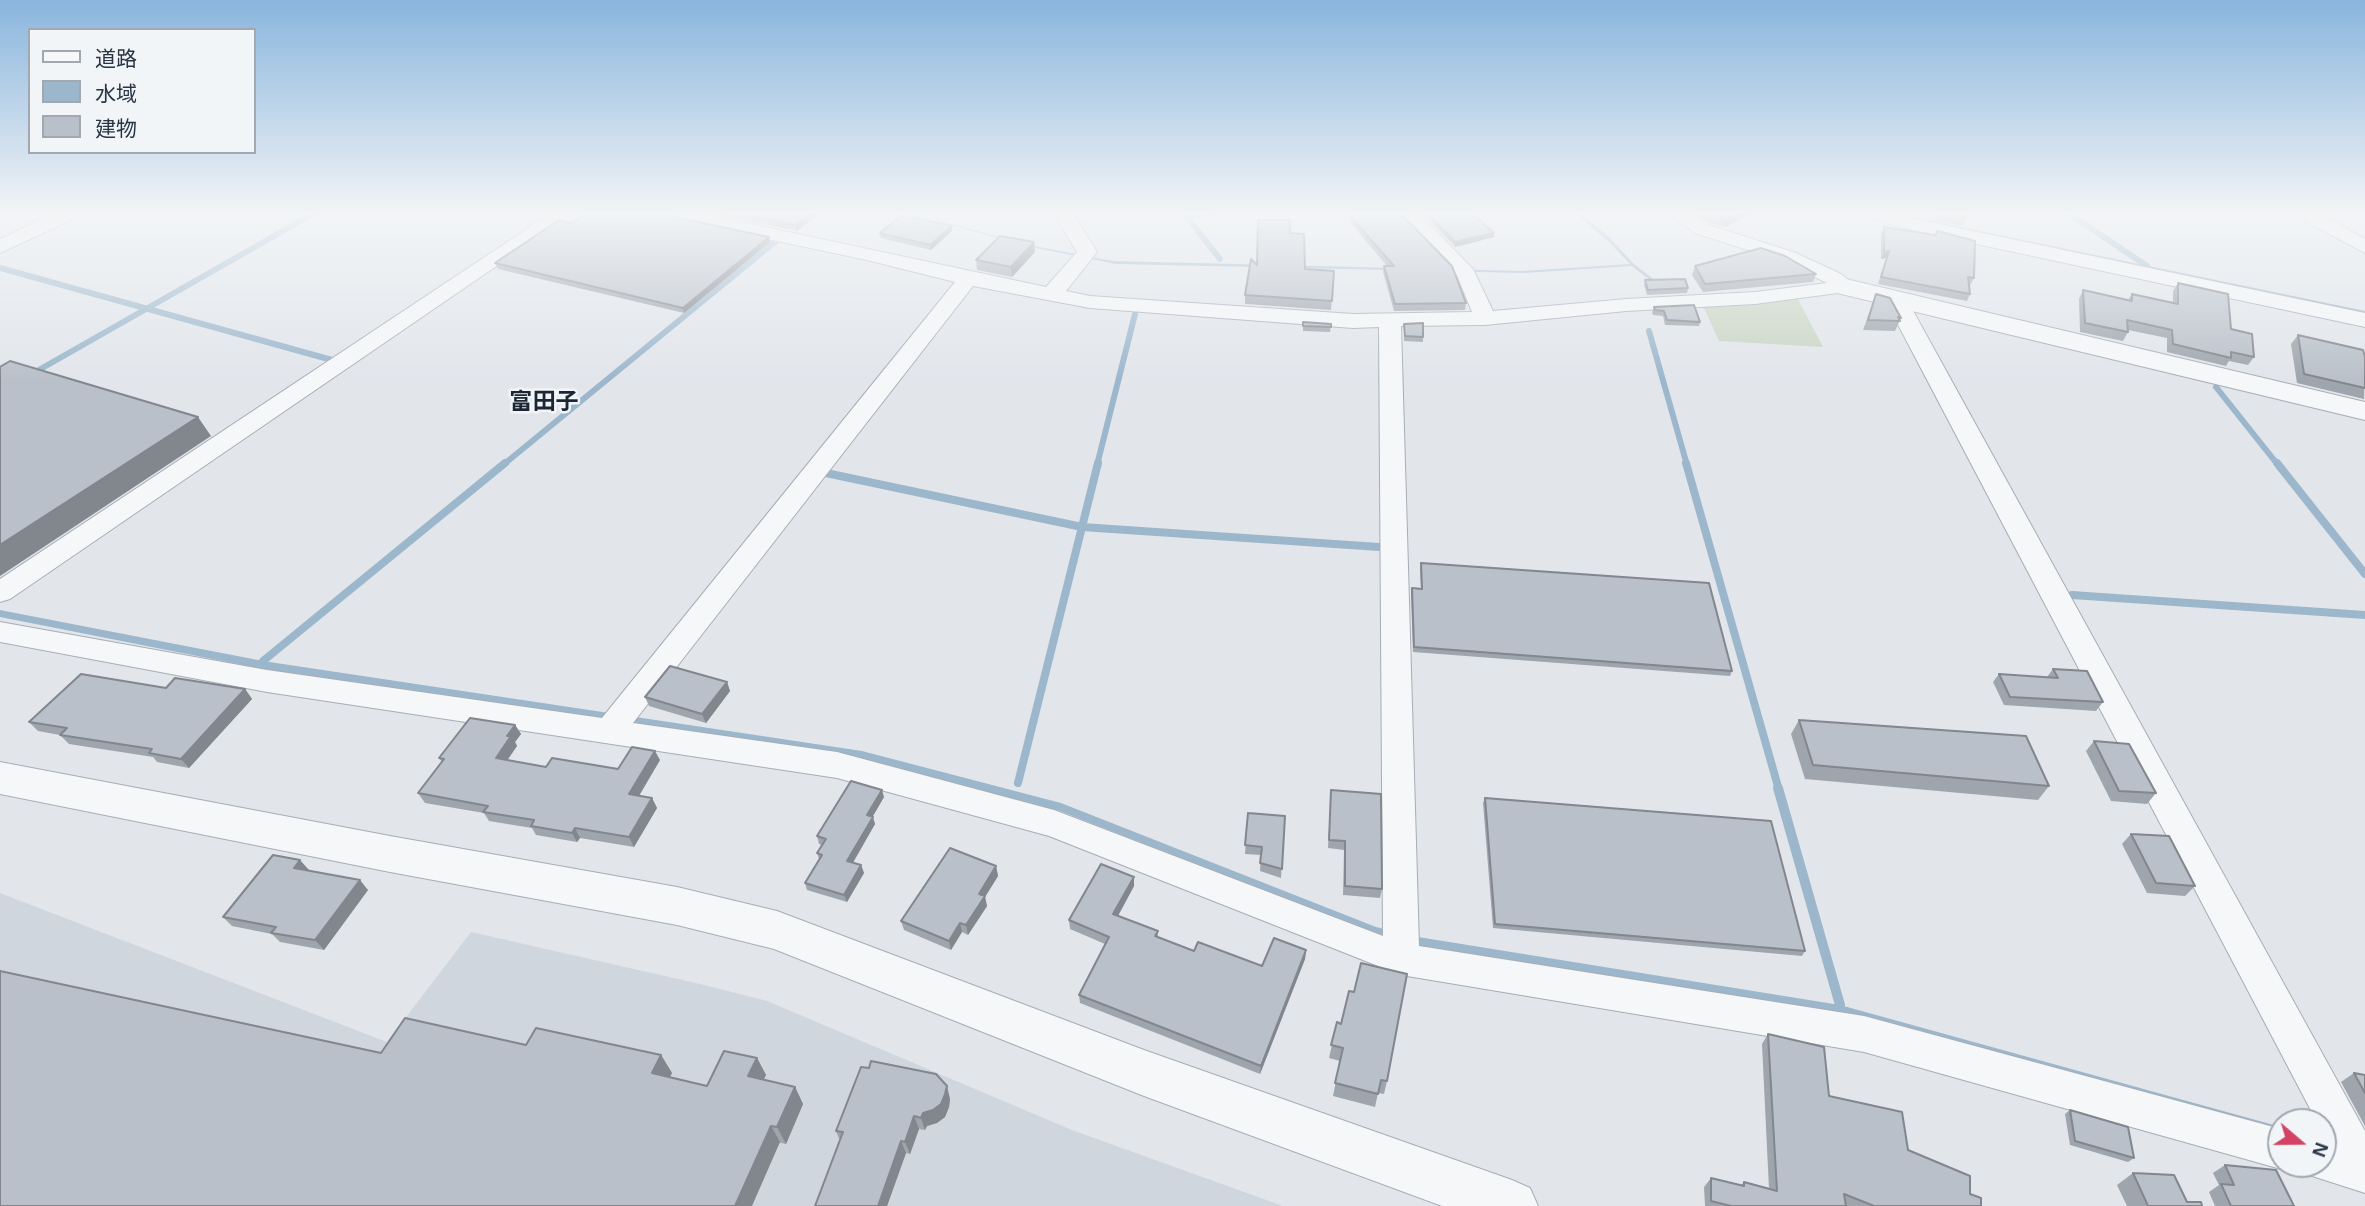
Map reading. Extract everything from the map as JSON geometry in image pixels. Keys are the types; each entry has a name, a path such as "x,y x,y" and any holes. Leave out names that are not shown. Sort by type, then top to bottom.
{"street":[{"path":"0,592 483,267"},
{"path":"921,267 1051,295 1139,306 1390,322 1486,318 1626,305 1755,298 1846,287 2365,411"},
{"path":"1051,295 1074,267"},
{"path":"1461,267 1486,318"},
{"path":"1811,267 1846,287"},
{"path":"2116,267 2365,320"},
{"path":"617,722 968,279"},
{"path":"1895,298 2352,1160"},
{"path":"1390,322 1401,944"},
{"path":"0,632 221,673 617,722 837,765 1054,824 1401,944 1864,1034 2267,1145"},
{"path":"0,778 390,854 677,906 777,930 1144,1073 1512,1206"}],"shaded area":[{"path":"0,893 387,1042 471,932 700,984 767,1001 1072,1130 1283,1206 0,1206"}],"green space":[{"path":"1798,299 1823,347 1719,341 1703,306"}],"water":[{"path":"1265,267 1522,271 1612,267 1525,273"},
{"path":"1634,267 1638,267 1670,292 1666,293"},
{"path":"2142,267 2155,267 2365,311 2365,315"},
{"path":"0,610 263,661 862,751 1061,803 1376,927 1412,936 1840,1005 2267,1123 2267,1133 1422,947 1376,934 1060,811 858,759 258,668 0,617"}],"building":[{"path":"513,267 732,267 683,308"},
{"path":"1250,267 1305,267 1334,271 1332,301 1245,295"},
{"path":"1384,267 1452,267 1466,303 1395,304"},
{"path":"1696,267 1804,267 1816,274 1705,284"},
{"path":"1884,267 1974,267 1974,278 1968,277 1970,294 1881,277"},
{"path":"1685,279 1688,288 1648,290 1645,280"},
{"path":"2178,283 2228,294 2231,329 2252,334 2254,357 2231,352 2231,358 2173,344 2172,330 2127,320 2128,332 2085,323 2083,290 2132,301 2132,294 2178,304"},
{"path":"1876,294 1890,298 1901,318 1898,317 1900,321 1868,320"},
{"path":"1694,305 1700,322 1667,320 1664,311 1655,310 1654,307"},
{"path":"1303,322 1331,324 1331,327 1303,326"},
{"path":"1423,323 1423,337 1405,336 1404,324"},
{"path":"2298,335 2363,350 2365,388 2304,374"},
{"path":"10,361 198,417 0,545 0,367"},
{"path":"1421,563 1709,583 1732,671 1414,647 1412,588 1422,589"},
{"path":"670,666 727,682 702,714 645,697"},
{"path":"2053,669 2087,671 2103,702 2010,697 1999,674 2058,678"},
{"path":"81,674 166,688 175,678 245,689 181,759 149,753 152,749 60,735 67,728 29,722"},
{"path":"470,718 515,725 496,758 546,767 552,758 618,769 632,747 655,751 629,794 652,798 629,837 575,828 572,833 531,826 534,820 483,812 488,806 418,793 444,759 439,758"},
{"path":"1799,720 2026,736 2049,786 1813,765"},
{"path":"2094,741 2129,744 2156,793 2119,791"},
{"path":"851,781 882,790 867,815 873,817 847,861 861,865 844,895 805,883 822,855 817,853 826,839 817,836"},
{"path":"1331,790 1381,794 1382,889 1345,886 1345,841 1329,840"},
{"path":"1485,798 1771,821 1805,951 1495,924"},
{"path":"1248,813 1285,816 1282,869 1260,863 1262,847 1245,845"},
{"path":"2131,834 2169,836 2195,886 2156,883"},
{"path":"950,848 996,866 979,894 985,896 966,925 960,923 949,941 901,921"},
{"path":"273,855 300,860 294,868 360,880 315,940 271,933 276,927 223,917"},
{"path":"1101,864 1134,877 1113,914 1158,931 1155,936 1194,951 1198,942 1262,966 1274,938 1306,950 1261,1066 1079,995 1109,937 1069,920"},
{"path":"1361,963 1407,974 1387,1081 1381,1080 1378,1094 1335,1083 1343,1048 1331,1045 1337,1022 1341,1024 1349,991 1354,992"},
{"path":"0,971 381,1053 405,1018 526,1045 536,1028 661,1055 652,1073 707,1086 724,1051 757,1058 748,1076 795,1087 777,1127 771,1126 735,1206 0,1206"},
{"path":"1768,1034 1824,1047 1829,1096 1902,1112 1908,1150 1970,1176 1970,1194 1981,1198 1981,1206 1874,1206 1844,1194 1846,1206 1731,1206 1711,1201 1711,1178 1744,1186 1744,1182 1777,1191"},
{"path":"871,1061 936,1074 947,1086 945,1094 941,1104 933,1110 923,1113 921,1118 914,1116 905,1142 901,1141 878,1206 815,1206 843,1132 836,1131 861,1067 869,1068"},
{"path":"2354,1073 2365,1075 2365,1093"},
{"path":"2070,1110 2128,1127 2134,1158 2075,1141"},
{"path":"2225,1165 2267,1169 2267,1178 2280,1178 2294,1206 2231,1206 2221,1184 2234,1185"},
{"path":"2133,1173 2174,1175 2187,1202 2201,1202 2202,1206 2148,1206"}],"waterway":[{"path":"147,309 219,267"},
{"path":"503,465 744,267"},
{"path":"0,268 147,309"},
{"path":"30,375 147,309"},
{"path":"147,309 332,360"},
{"path":"1097,465 1135,314"},
{"path":"1649,331 1687,465"},
{"path":"2216,387 2278,465"},
{"path":"263,661 505,463"},
{"path":"1082,527 1098,463"},
{"path":"1686,463 1779,790"},
{"path":"2277,463 2365,574"},
{"path":"826,473 1082,527"},
{"path":"1018,783 1082,527"},
{"path":"1082,527 1379,547"},
{"path":"2072,595 2365,615"},
{"path":"1778,788 1840,1005"}],"district":[{"name":"富田子","path":"544,403"}]}
